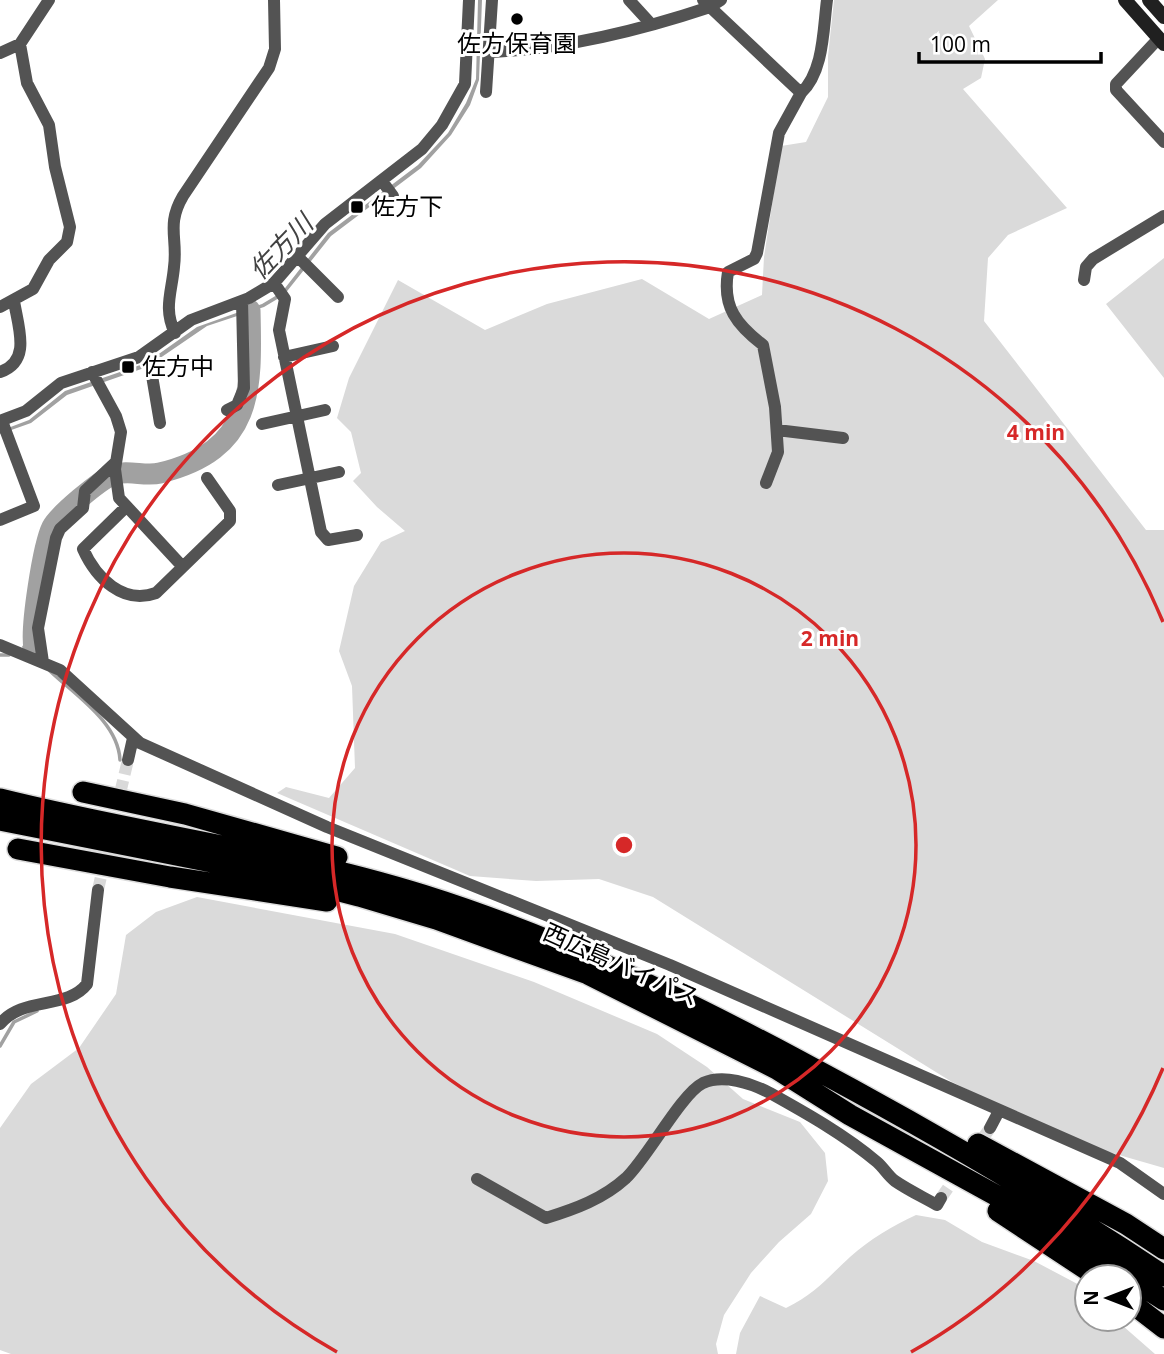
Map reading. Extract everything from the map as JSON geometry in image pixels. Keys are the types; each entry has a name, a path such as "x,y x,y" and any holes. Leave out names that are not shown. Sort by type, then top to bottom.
{"highway":[{"path":"83,792 250,831 419,883 508,918 579,953"},
{"name":"西広島バイパス","path":"0,799 368,879 475,912 579,953 696,1006 857,1091 979,1160 1164,1276"},
{"name":"西広島バイパス","path":"0,820 282,876 436,919 588,974 777,1069 850,1115 1028,1213 1164,1300"},
{"path":"18,849 436,919"},
{"path":"857,1091 986,1148 1126,1224 1164,1249"},
{"path":"850,1115 1077,1263"},
{"path":"1143,1312 1164,1328"}],"street":[{"path":"0,53 20,44 49,0"},
{"path":"175,333 167,306 175,266 172,235 174,215 183,196 269,68 275,49 274,0"},
{"path":"469,0 478,35 489,52 486,92"},
{"path":"0,520 34,506 2,426 61,383 95,378 150,358 175,333 201,315 242,308 278,289 304,261 325,224 388,189 422,149 457,101 492,0"},
{"path":"629,0 651,24"},
{"path":"489,52 526,51 597,39 721,0"},
{"path":"766,483 778,452 763,345 738,326 729,305 726,283 728,272 754,259 757,253 779,133 801,93 808,86 818,63 827,0"},
{"path":"1125,0 1162,41 1116,84 1116,90 1164,142"},
{"path":"1149,0 1164,17"},
{"path":"706,4 801,93"},
{"path":"0,307 33,289 48,260 66,242 70,227 55,167 49,125 27,83 20,44"},
{"path":"1084,280 1086,267 1093,258 1164,216"},
{"path":"304,261 339,292"},
{"path":"278,289 285,304 278,327 324,537 334,540 357,535"},
{"path":"0,372 17,362 22,351 14,301"},
{"path":"227,410 237,405 243,394 242,308"},
{"path":"284,357 333,346"},
{"path":"150,358 163,419"},
{"path":"95,378 116,416 121,432 115,471 119,498 182,566"},
{"path":"228,396 243,394"},
{"path":"262,424 325,410"},
{"path":"776,429 844,438"},
{"path":"37,659 38,628 56,538 60,529 82,510 83,500 115,471"},
{"path":"278,485 339,472"},
{"path":"126,507 83,549 89,561 115,590 124,595 156,593 230,521 230,511 207,478"},
{"path":"5,646 62,672 133,738 327,827 670,965 1120,1163 1164,1195"},
{"path":"128,760 133,738"},
{"path":"0,1024 22,1007 69,998 79,993 87,984 98,890"},
{"path":"477,1179 546,1218 573,1210 600,1198 623,1180 644,1160 690,1094 703,1083 720,1080 740,1081 767,1091 826,1126 878,1163 892,1180 937,1205 942,1198"},
{"path":"990,1128 999,1111"}],"shaded area":[{"path":"478,0 482,0 479,80 470,105 451,135 421,168 331,236 284,295 264,307 207,326 147,367 67,395 31,423 0,434 0,431 29,420 65,391 146,363 197,327 262,304 282,292 328,233 418,165 448,133 466,103 476,79"},
{"path":"834,0 998,0 969,26 985,59 981,78 963,89 1067,208 1008,235 988,258 984,321 1146,530 1164,530 1164,1168 1074,1142 952,1082 653,897 599,879 536,881 470,876 277,793 286,787 329,798 355,768 352,686 339,651 354,586 381,542 405,531 377,507 353,481 361,473 351,432 337,418 349,378 398,280 485,330 547,304 642,279 709,319 762,295 764,257 781,146 806,142 828,97 828,56"},
{"path":"1164,258 1164,378 1106,304"},
{"path":"197,897 395,934 534,982 657,1034 707,1067 743,1099 800,1122 825,1153 828,1181 811,1214 779,1242 751,1273 724,1315 716,1344 718,1354 11,1354 0,1350 0,1128 31,1084 79,1048 116,994 126,935 156,912"},
{"path":"916,1215 945,1220 982,1242 1034,1261 1073,1282 1073,1333 1131,1333 1155,1354 736,1354 740,1333 760,1296 786,1308 796,1303 865,1244"}],"waterway":[{"path":"34,648 38,587 52,527 90,490 107,478 125,473 160,473 191,463 214,449 230,432 241,413 247,391 250,310"},
{"path":"24,647 32,638"},
{"path":"0,655 9,655"},
{"path":"50,671 104,721 112,733 120,760"},
{"path":"0,1046 14,1022 37,1011"}],"tunnel":[{"path":"112,827 128,760"},
{"path":"98,890 105,859"},
{"path":"941,1198 990,1128"}],"place":[{"name":"佐方保育園","path":"517,19"},
{"name":"佐方下","path":"357,207"},
{"name":"佐方中","path":"128,367"}],"water label":[{"name":"佐方川","path":"281,247"}]}
